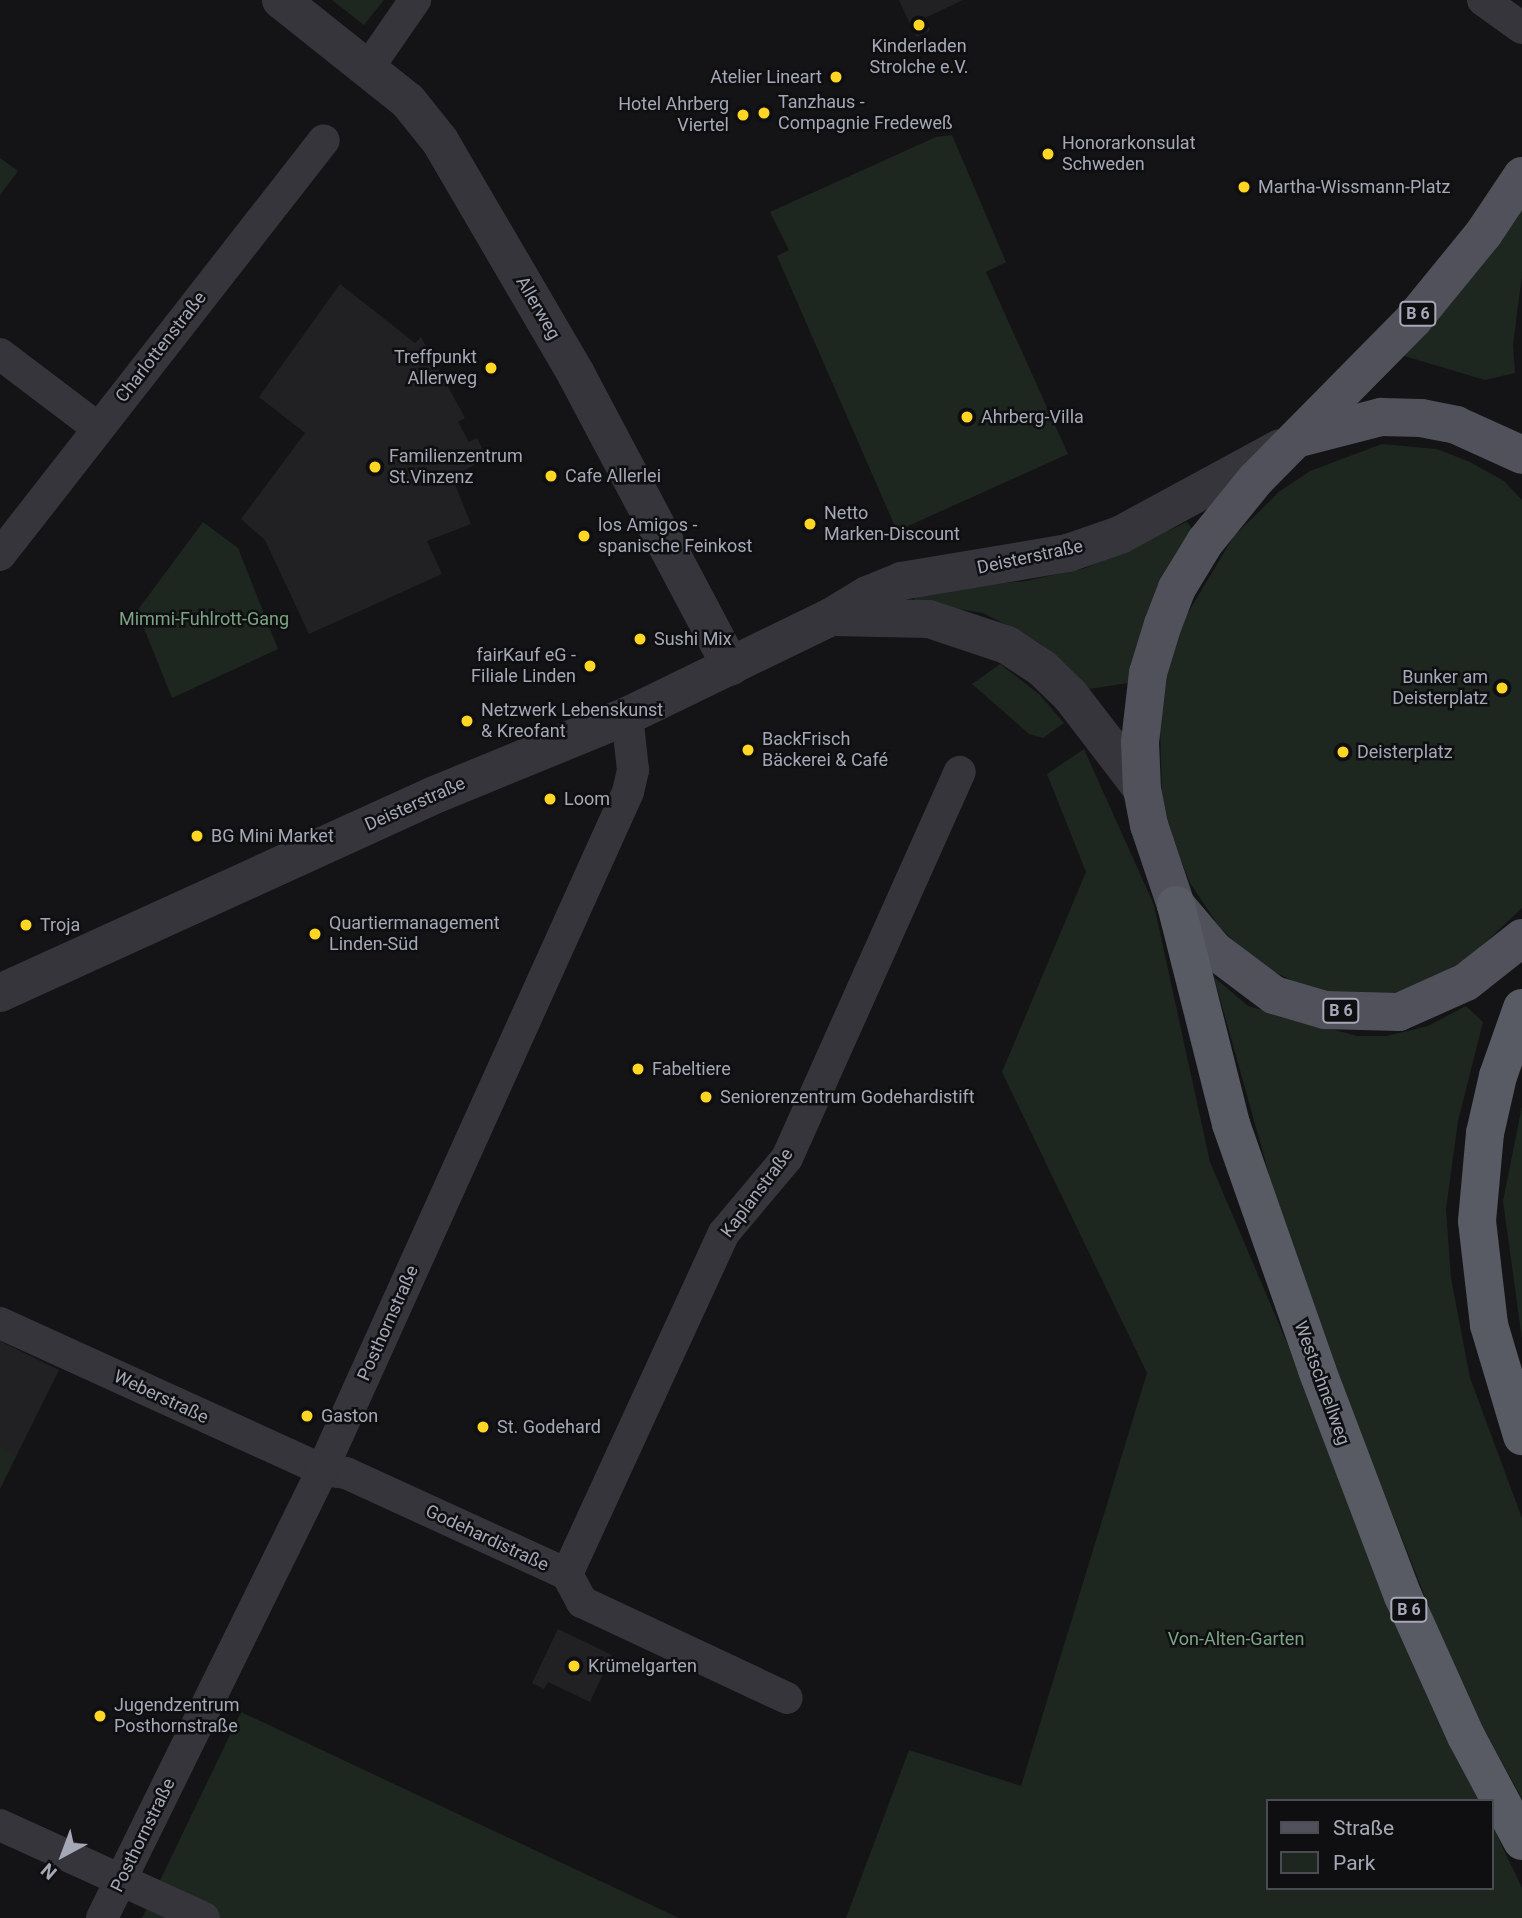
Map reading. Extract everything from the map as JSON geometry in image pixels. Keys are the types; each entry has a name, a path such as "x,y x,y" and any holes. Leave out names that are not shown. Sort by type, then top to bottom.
{"highway":[{"name":"Westschnellweg","path":"1176,905 1231,1124 1321,1383 1403,1596 1466,1736 1522,1841"},
{"path":"1522,1008 1488,1122 1477,1221 1489,1325 1522,1437"}],"main road":[{"name":"B 6","path":"1522,176 1484,233 1413,320 1297,439 1205,542 1177,588 1148,673 1140,742 1142,789 1176,905 1214,950 1274,995 1298,1005 1352,1013 1399,1012 1445,994 1522,938"},
{"path":"1297,439 1381,417 1422,418 1456,425 1522,455"}],"street":[{"name":"Allerweg","path":"281,0 408,101 447,152 576,374 731,667"},
{"path":"369,68 415,0"},
{"path":"1483,0 1522,28"},
{"name":"Charlottenstraße","path":"0,555 324,140"},
{"path":"0,354 98,428"},
{"name":"Deisterstraße","path":"0,993 432,796 627,716 901,581 1068,553 1120,535 1189,501 1297,439"},
{"name":"Deisterstraße","path":"831,617 929,619 1007,645 1042,668 1070,695 1142,789"},
{"name":"Posthornstraße","path":"103,1918 322,1471 628,792 633,770 627,716"},
{"name":"Kaplanstraße","path":"567,1574 724,1233 787,1158 960,772"},
{"name":"Weberstraße","path":"0,1323 322,1471"},
{"name":"Godehardistraße","path":"322,1471 346,1473 567,1574 582,1602 788,1698"},
{"path":"0,1825 204,1918"}],"shaded area":[{"name":"Kinderladen Strolche e.V.","path":"899,0 963,0 925,18 930,31 916,37"},
{"name":"Familienzentrum St.Vinzenz","path":"340,284 415,343 421,337 465,418 458,422 469,442 477,438 487,458 452,477 471,524 427,541 442,574 309,634 265,540 241,519 305,433 259,397"},
{"path":"0,1341 59,1370 0,1489"},
{"name":"Krümelgarten","path":"558,1629 612,1655 590,1702 548,1682 544,1689 532,1683"}],"green space":[{"path":"332,0 384,0 364,25"},
{"path":"952,135 1006,262 986,272 1068,454 897,531 777,256 789,250 770,212 936,137"},
{"path":"0,158 18,171 0,195"},
{"path":"1522,208 1522,275 1513,345 1515,373 1485,380 1401,355"},
{"path":"1382,444 1437,449 1470,462 1504,481 1522,500 1522,908 1470,957 1416,988 1382,995 1343,997 1300,985 1258,963 1220,928 1190,883 1170,832 1162,797 1160,724 1167,667 1183,621 1234,536 1280,491 1310,471"},
{"name":"Mimmi-Fuhlrott-Gang","path":"203,522 238,548 278,649 172,698 137,611"},
{"path":"1187,522 1194,531 1128,683 1089,689 1041,644 983,613 915,602 914,592 1026,581 1086,568"},
{"path":"1000,664 1039,694 1064,723 1043,738 1029,734 972,684"},
{"name":"Von-Alten-Garten","path":"1084,749 1154,905 1210,1162 1481,1799 1266,1799 1266,1890 1494,1890 1494,1829 1522,1888 1522,1918 846,1918 909,1750 1021,1786 1147,1373 1002,1072 1086,872 1047,774"},
{"path":"1214,977 1248,1006 1357,1036 1386,1036 1428,1026 1466,1006 1483,1022 1458,1121 1446,1209 1451,1278 1470,1378 1522,1518 1522,1799 1459,1683 1349,1404 1272,1185"},
{"path":"1522,1106 1522,1339 1503,1201"},
{"path":"0,1448 16,1456 0,1489"},
{"path":"241,1712 679,1918 142,1918"}],"place":[{"name":"Kinderladen Strolche e.V.","path":"919,25"},
{"name":"Atelier Lineart","path":"836,77"},
{"name":"Tanzhaus - Compagnie Fredeweß","path":"764,113"},
{"name":"Hotel Ahrberg Viertel","path":"743,115"},
{"name":"Honorarkonsulat Schweden","path":"1048,154"},
{"name":"Martha-Wissmann-Platz","path":"1244,187"},
{"name":"Treffpunkt Allerweg","path":"491,368"},
{"name":"Ahrberg-Villa","path":"967,417"},
{"name":"Familienzentrum St.Vinzenz","path":"375,467"},
{"name":"Cafe Allerlei","path":"551,476"},
{"name":"Netto Marken-Discount","path":"810,524"},
{"name":"los Amigos - spanische Feinkost","path":"584,536"},
{"name":"Sushi Mix","path":"640,639"},
{"name":"fairKauf eG - Filiale Linden","path":"590,666"},
{"name":"Bunker am Deisterplatz","path":"1502,688"},
{"name":"Netzwerk Lebenskunst & Kreofant","path":"467,721"},
{"name":"BackFrisch Bäckerei & Café","path":"748,750"},
{"name":"Deisterplatz","path":"1343,752"},
{"name":"Loom","path":"550,799"},
{"name":"BG Mini Market","path":"197,836"},
{"name":"Troja","path":"26,925"},
{"name":"Quartiermanagement Linden-Süd","path":"315,934"},
{"name":"Fabeltiere","path":"638,1069"},
{"name":"Seniorenzentrum Godehardistift","path":"706,1097"},
{"name":"Gaston","path":"307,1416"},
{"name":"St. Godehard","path":"483,1427"},
{"name":"Krümelgarten","path":"574,1666"},
{"name":"Jugendzentrum Posthornstraße","path":"100,1716"}]}
